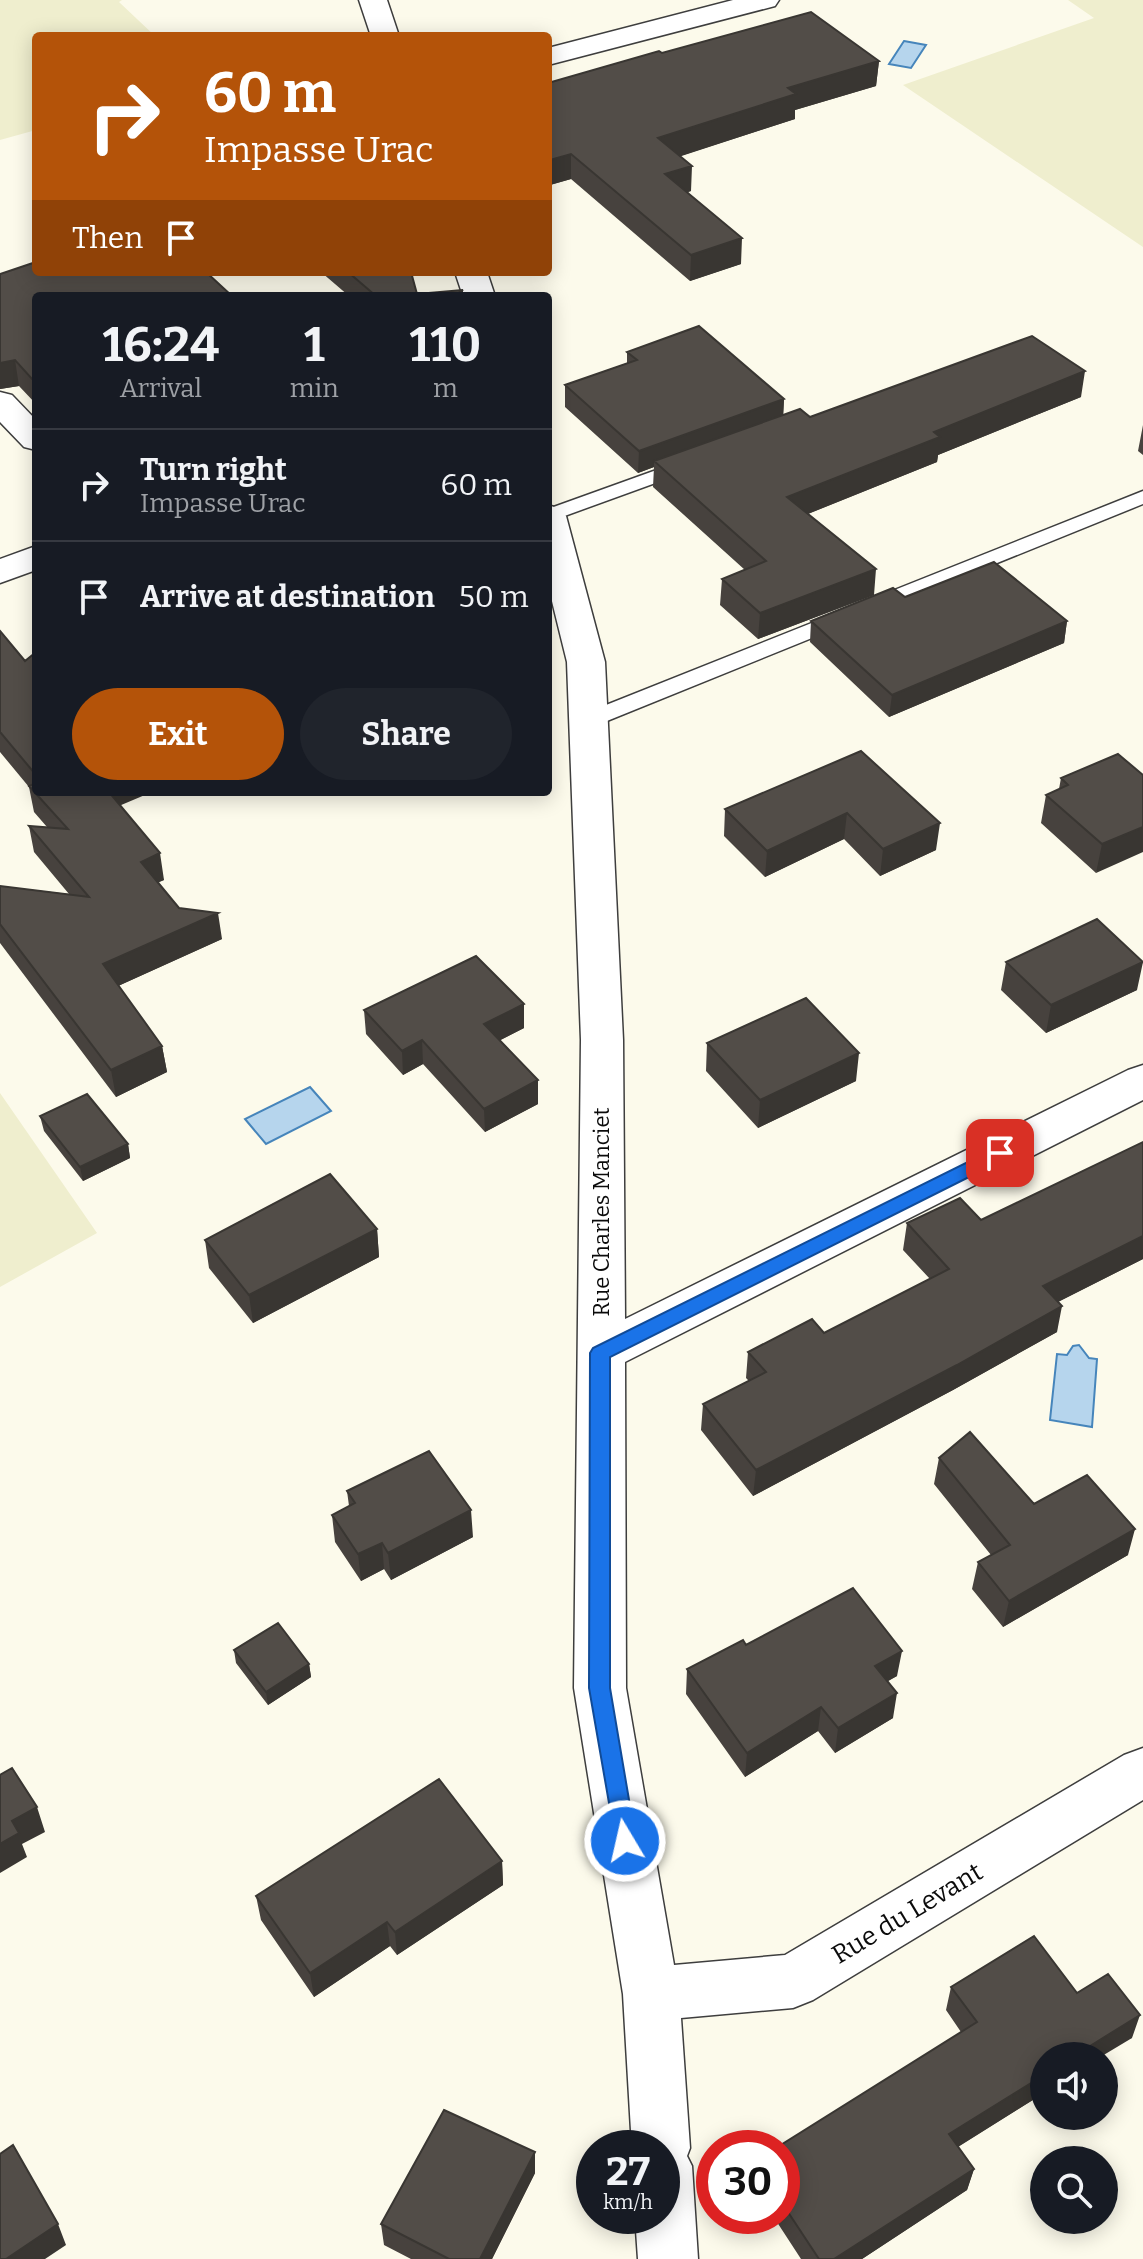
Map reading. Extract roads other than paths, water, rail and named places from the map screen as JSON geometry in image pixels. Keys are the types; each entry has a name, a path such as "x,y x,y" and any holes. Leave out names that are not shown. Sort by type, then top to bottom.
{"street":[{"path":"373,0 384,32"},
{"path":"552,56 765,0"},
{"path":"0,402 32,436"},
{"name":"Rue Charles Manciet","path":"552,531 586,662 589,720 602,1040 600,1688 651,1994 660,2130"},
{"path":"0,572 32,559"},
{"path":"600,1353 1143,1081"},
{"name":"Rue du Levant","path":"651,1994 793,1981 1143,1772"},
{"path":"666,2234 668,2259"}],"lane":[{"path":"552,515 709,457"},
{"path":"589,720 1143,497"}],"water":[{"path":"904,41 926,45 911,68 889,64"},
{"path":"310,1087 331,1111 266,1144 245,1119"},
{"path":"1079,1345 1089,1358 1097,1359 1092,1427 1050,1420 1057,1354 1067,1355 1073,1346"}]}
